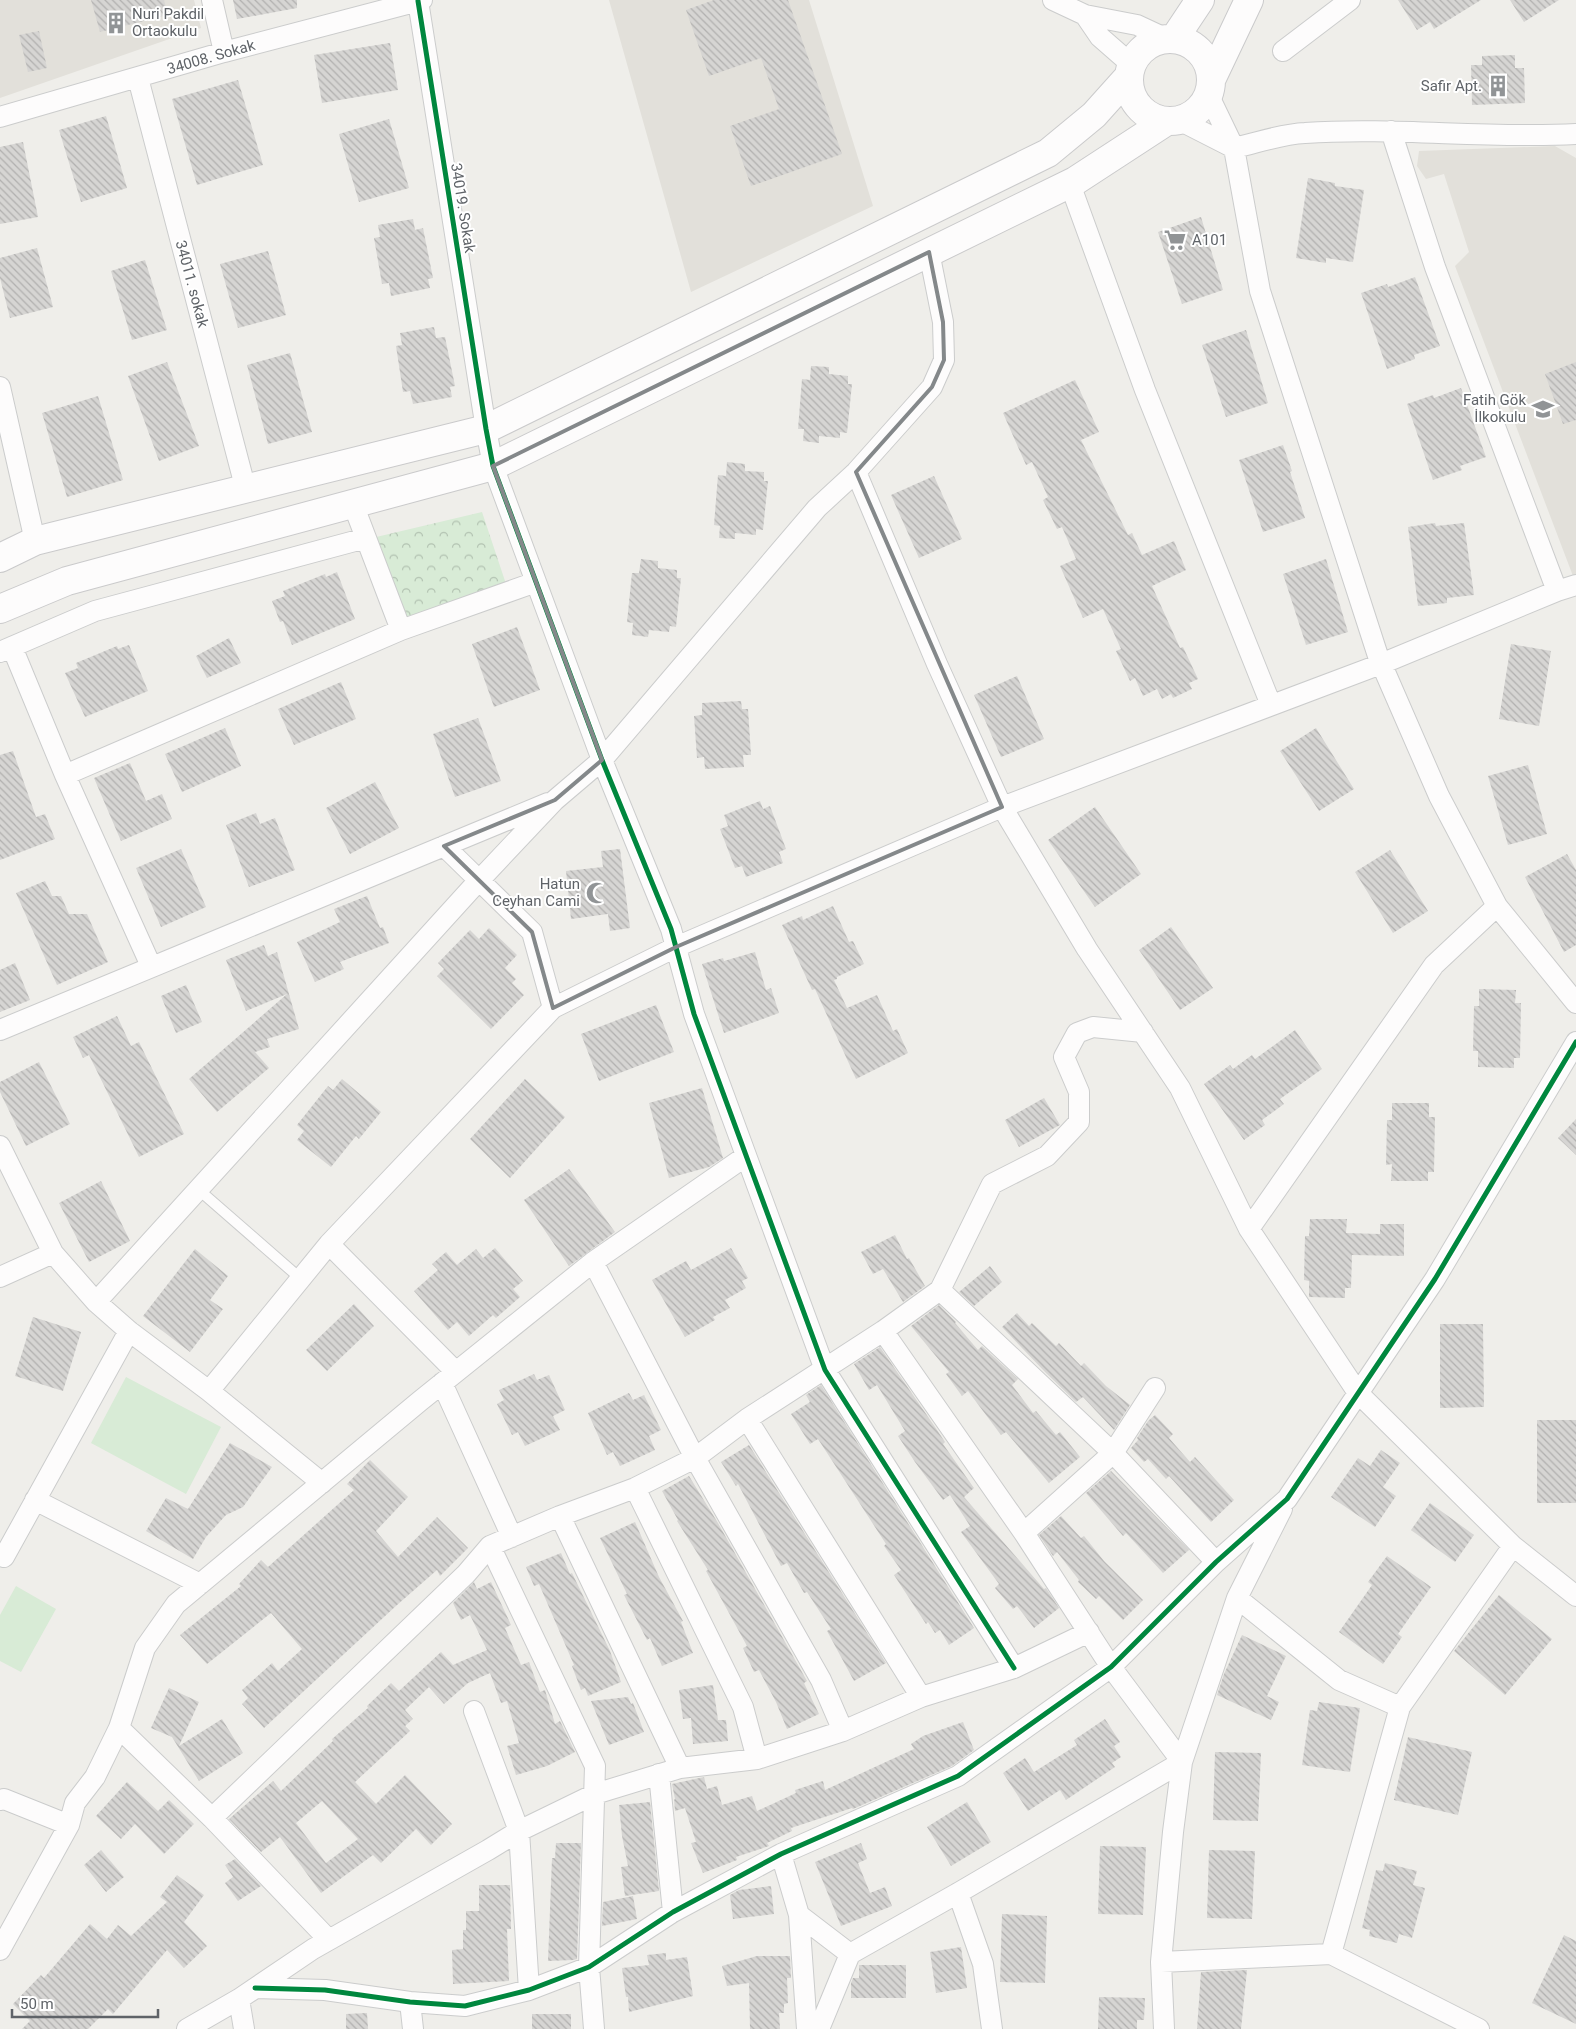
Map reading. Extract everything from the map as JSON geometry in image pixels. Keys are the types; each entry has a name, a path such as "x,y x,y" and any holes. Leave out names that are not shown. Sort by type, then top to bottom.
{"street":[{"path":"212,0 224,52"},
{"path":"1053,0 1085,15 1137,25 1171,39"},
{"path":"1171,39 1200,0"},
{"path":"0,609 67,580 494,466 1070,184 1173,120 1192,114 1202,105 1248,0"},
{"path":"1283,51 1350,0"},
{"name":"34008. Sokak","path":"0,117 224,52 420,1"},
{"name":"34019. Sokak","path":"420,1 485,424 494,466 602,760 671,929 694,1014 824,1370 1014,1668"},
{"path":"1085,15 1100,37 1130,70 1130,89 1135,101 1143,111 1154,118 1173,120 1234,148 1303,133 1392,131 1542,136 1576,134"},
{"path":"0,558 35,541 246,490 485,424 1048,153 1094,116 1130,70 1138,54 1146,46 1156,41 1180,40 1193,46 1202,55 1209,67 1210,87 1234,148 1260,291 1381,664 1440,796 1497,906 1576,1003"},
{"name":"34011. sokak","path":"138,78 246,490"},
{"path":"209,1391 329,1244 553,1008 676,947 1002,806 1381,664 1567,588 1435,267 1392,131"},
{"path":"1070,184 1145,390 1271,706"},
{"path":"96,1302 479,880 555,800 602,760 817,508 856,472 932,387 944,360 943,322 929,252"},
{"path":"0,387 35,541"},
{"path":"856,472 936,664 1002,806 1087,949 1180,1088 1249,1229 1358,1393 1513,1546 1576,1596"},
{"path":"353,504 401,630"},
{"path":"151,966 6,650 95,610 366,538"},
{"path":"65,775 401,630 536,582"},
{"path":"0,1030 555,800"},
{"path":"444,846 532,932 553,1008"},
{"path":"1249,1229 1434,965 1497,906"},
{"path":"212,1818 466,1574 490,1546 560,1516 635,1488 695,1458 747,1419 883,1331 940,1290 992,1184 1047,1156 1079,1122 1079,1092 1064,1057 1077,1033 1092,1027 1143,1032"},
{"path":"1164,2029 1162,1962 1173,1832 1182,1762 1237,1598 1287,1499 1435,1279 1576,1044"},
{"path":"0,1146 53,1253 96,1302 129,1331 209,1391 322,1483"},
{"path":"0,1950 68,1825 75,1803 95,1776 119,1728 145,1648 176,1604 449,1377 593,1262 746,1156"},
{"path":"329,1244 449,1377 512,1537"},
{"path":"0,1278 53,1253"},
{"path":"593,1262 695,1458 821,1680 842,1731"},
{"path":"940,1290 1113,1453 1216,1562"},
{"path":"0,1556 4,1557 129,1331"},
{"path":"883,1331 1024,1532 1111,1667 1182,1762"},
{"path":"1024,1532 1113,1453 1155,1388"},
{"path":"747,1419 921,1696"},
{"path":"635,1488 743,1707 757,1759"},
{"path":"247,1994 325,1990 410,2002 465,2006 529,1990 590,1967 673,1912 781,1854 958,1776 1111,1667 1216,1562 1287,1499"},
{"path":"35,1500 200,1584"},
{"path":"560,1516 680,1768"},
{"path":"490,1546 595,1766 590,1967 594,2029"},
{"path":"1331,1954 1400,1707 1513,1546"},
{"path":"1237,1598 1339,1680 1400,1707"},
{"path":"187,2029 247,1994 313,1949 519,1831 595,1794 680,1768 757,1759 842,1731 921,1696 1014,1668 1089,1632"},
{"path":"474,1711 519,1831 529,1990"},
{"path":"119,1728 212,1818 329,1940"},
{"path":"819,2029 850,1954 1182,1762"},
{"path":"658,1774 673,1912"},
{"path":"0,1800 4,1799 68,1825"},
{"path":"781,1854 799,1915 807,2029"},
{"path":"958,1893 983,1964 992,2029"},
{"path":"799,1915 850,1954"},
{"path":"1162,1962 1331,1954 1479,2029"},
{"path":"244,2029 247,1994"},
{"path":"410,2002 413,2029"}],"lane":[{"path":"199,1190 301,1278"}],"highlighted area":[{"path":"929,252 943,322 944,360 932,387 856,472 1002,807 676,947 553,1008 532,932 444,846 555,800 602,760 493,466"}],"shaded area":[{"path":"0,0 194,0 201,28 0,98"},
{"path":"609,0 809,0 873,206 691,292"},
{"name":"Fatih Gök İlkokulu","path":"1555,146 1576,158 1576,575 1573,576 1455,266 1469,252 1444,174 1426,179 1417,166 1419,151"}],"green space":[{"path":"482,512 506,584 402,624 372,538"},
{"path":"126,1377 221,1427 186,1494 91,1443"},
{"path":"16,1586 56,1609 21,1672 0,1661 0,1615"}],"building":[{"name":"Nuri Pakdil Ortaokulu","path":"91,0 164,0 168,15 100,32"},
{"path":"233,0 297,0 297,8 237,19"},
{"path":"714,0 788,0 842,154 751,186 730,126 779,109 761,58 709,76 686,10"},
{"path":"1398,0 1481,0 1434,29 1430,22 1417,30"},
{"path":"1510,0 1559,0 1524,22"},
{"path":"39,31 47,68 28,72 19,35"},
{"path":"390,43 398,90 322,103 314,55"},
{"name":"Safir Apt.","path":"1515,55 1515,68 1524,68 1525,103 1472,105 1471,65 1482,65 1482,56"},
{"path":"238,80 263,165 197,185 172,99"},
{"path":"106,116 127,188 81,202 59,130"},
{"path":"389,119 409,188 359,202 339,134"},
{"path":"23,142 38,217 0,224 0,147"},
{"path":"1308,178 1335,183 1335,186 1364,190 1353,262 1326,258 1326,263 1296,258"},
{"path":"1201,217 1223,290 1182,304 1158,232"},
{"path":"413,219 415,230 423,228 433,278 428,279 430,288 391,296 389,283 382,284 374,238 380,237 378,225"},
{"path":"37,248 53,307 10,318 0,278 0,258"},
{"path":"268,251 286,315 238,328 220,264"},
{"path":"145,260 167,330 132,340 111,271"},
{"path":"1415,277 1440,346 1414,355 1415,359 1387,369 1361,293 1387,284 1388,287"},
{"path":"434,327 436,338 445,337 455,386 450,387 452,397 413,404 410,391 403,392 396,346 402,345 400,333"},
{"path":"1246,330 1268,403 1226,417 1202,345"},
{"path":"290,353 312,432 268,444 247,365"},
{"path":"167,362 199,446 159,461 128,376"},
{"path":"1576,362 1576,420 1563,424 1545,374"},
{"path":"811,366 829,367 829,374 848,376 848,384 852,384 847,433 840,432 840,438 819,436 819,443 803,441 804,429 798,429 802,379 810,380"},
{"path":"1075,380 1099,432 1081,440 1128,535 1132,533 1142,555 1174,541 1186,570 1152,586 1180,648 1183,647 1198,679 1189,683 1192,689 1173,698 1171,694 1162,699 1157,689 1143,696 1135,678 1130,681 1116,651 1121,649 1103,609 1083,618 1060,566 1076,559 1062,527 1057,529 1043,500 1048,497 1032,462 1026,465 1003,413"},
{"path":"1461,388 1486,457 1460,466 1462,470 1433,480 1407,404 1433,395 1434,398"},
{"path":"98,396 123,480 67,497 42,413"},
{"path":"1283,445 1305,518 1263,532 1239,460"},
{"path":"727,462 745,464 745,471 764,472 764,481 768,481 763,530 756,529 756,535 735,533 735,539 719,538 720,526 714,525 718,475 726,476"},
{"path":"934,476 962,539 919,558 891,495"},
{"path":"1435,523 1436,526 1464,523 1474,595 1447,598 1447,603 1418,606 1408,527"},
{"path":"641,559 658,561 658,568 677,570 677,578 681,578 676,627 670,626 669,632 649,630 648,637 632,635 633,623 627,622 632,573 639,573"},
{"path":"1326,559 1348,632 1306,645 1283,574"},
{"path":"337,572 355,619 292,645 283,621 280,622 272,601 285,596 283,591 325,574 326,577"},
{"path":"517,627 540,690 494,707 472,644"},
{"path":"229,638 241,663 207,678 196,656"},
{"path":"1511,644 1551,651 1539,726 1499,719"},
{"path":"129,645 148,691 85,717 65,673 78,668 76,663 117,646 118,649"},
{"path":"1017,676 1044,739 1001,757 974,695"},
{"path":"341,682 356,719 294,745 278,709"},
{"path":"741,701 742,709 748,709 751,755 743,755 744,767 705,769 704,757 697,758 694,716 702,715 702,703"},
{"path":"478,718 501,781 455,797 433,734"},
{"path":"225,728 241,766 182,792 165,754"},
{"path":"1316,728 1354,789 1319,811 1280,751"},
{"path":"13,751 36,817 45,814 55,839 0,860 0,755"},
{"path":"130,763 146,801 162,794 172,819 121,841 94,778"},
{"path":"1528,765 1547,834 1508,845 1488,776"},
{"path":"375,782 399,828 350,854 326,808"},
{"path":"760,801 763,809 770,806 786,849 779,852 783,863 746,877 742,866 735,868 720,829 728,826 724,815"},
{"path":"1095,807 1141,874 1095,907 1048,840"},
{"path":"256,813 260,824 275,818 295,870 249,887 226,825"},
{"path":"181,849 206,907 161,927 136,868"},
{"name":"Hatun Ceyhan Cami","path":"620,849 630,928 610,931 608,914 571,919 566,871 603,867 601,851"},
{"path":"1390,850 1428,911 1393,933 1355,872"},
{"path":"1567,854 1576,870 1576,945 1564,952 1525,877"},
{"path":"45,881 52,896 61,896 69,914 87,914 108,962 57,985 16,893"},
{"path":"367,896 380,928 383,927 389,943 340,962 344,969 315,982 297,942 340,922 334,909"},
{"path":"833,906 849,942 853,941 864,964 834,980 847,1008 877,995 893,1031 897,1029 908,1053 856,1079 815,989 812,990 782,925 802,916 803,920"},
{"path":"1171,927 1213,988 1180,1010 1139,950"},
{"path":"489,928 517,955 505,968 516,979 512,983 524,995 491,1029 437,976 444,969 438,963 470,930 479,939"},
{"path":"264,945 268,956 277,952 299,1029 267,1039 270,1047 255,1052 269,1068 217,1112 189,1079 287,994 246,1011 226,960"},
{"path":"755,952 766,990 771,988 779,1013 724,1033 702,964 723,958 724,961"},
{"path":"15,963 30,1000 0,1012 0,970"},
{"path":"186,985 202,1022 176,1033 161,996"},
{"path":"1479,989 1516,990 1515,1003 1521,1003 1520,1058 1514,1058 1514,1068 1478,1067 1478,1051 1473,1051 1474,1006 1479,1006"},
{"path":"656,1005 674,1052 599,1081 581,1034"},
{"path":"117,1016 131,1046 139,1042 184,1134 139,1157 89,1055 83,1058 73,1037"},
{"path":"1295,1030 1322,1069 1280,1099 1284,1104 1262,1120 1265,1125 1244,1140 1204,1084 1230,1065 1233,1069 1252,1055 1255,1059"},
{"path":"39,1062 70,1124 26,1146 0,1092 0,1082"},
{"path":"342,1079 381,1112 359,1139 356,1136 331,1167 297,1140 304,1131 297,1125 328,1086 333,1090"},
{"path":"525,1079 565,1117 510,1178 470,1139"},
{"path":"702,1088 723,1158 709,1167 669,1178 649,1103"},
{"path":"1044,1098 1060,1125 1019,1147 1005,1120"},
{"path":"1392,1103 1429,1103 1429,1117 1435,1117 1434,1172 1428,1172 1428,1181 1391,1181 1392,1164 1386,1165 1387,1120 1392,1120"},
{"path":"1576,1119 1576,1155 1558,1138"},
{"path":"569,1169 615,1232 569,1266 524,1200"},
{"path":"101,1181 130,1241 89,1262 59,1203"},
{"path":"1310,1219 1347,1219 1346,1233 1380,1234 1380,1224 1404,1224 1404,1256 1352,1255 1351,1288 1345,1288 1345,1298 1309,1297 1309,1281 1304,1280 1305,1236 1309,1236"},
{"path":"895,1235 907,1259 909,1258 925,1286 903,1302 883,1269 873,1274 861,1252"},
{"path":"495,1248 523,1281 513,1289 520,1297 496,1318 493,1315 469,1336 457,1322 448,1330 414,1291 438,1270 432,1264 446,1252 457,1265 476,1249 483,1258"},
{"path":"731,1248 748,1278 742,1281 746,1288 725,1300 730,1308 713,1317 715,1320 685,1337 652,1280 686,1261 691,1270"},
{"path":"195,1249 228,1276 210,1300 223,1309 190,1352 143,1316"},
{"path":"990,1266 1002,1282 974,1306 959,1292"},
{"path":"354,1304 374,1326 327,1371 306,1350"},
{"path":"939,1305 956,1322 978,1350 982,1346 1018,1379 1012,1385 1033,1413 1036,1411 1056,1435 1060,1432 1080,1457 1049,1483 1006,1432 1001,1435 968,1391 962,1396 946,1374 949,1372 911,1326"},
{"path":"1017,1313 1029,1326 1032,1323 1056,1346 1059,1343 1081,1366 1084,1363 1106,1386 1130,1405 1114,1430 1083,1397 1076,1402 1002,1327"},
{"path":"33,1317 81,1332 63,1391 15,1376"},
{"path":"1440,1324 1483,1324 1484,1407 1440,1408"},
{"path":"880,1347 974,1488 964,1497 1044,1589 1046,1588 1059,1608 1034,1628 1017,1606 1013,1609 995,1588 999,1584 961,1532 970,1526 950,1495 943,1500 915,1462 898,1436 905,1431 877,1385 869,1390 854,1364"},
{"path":"534,1374 537,1380 549,1375 565,1410 553,1416 560,1430 525,1446 518,1432 512,1435 497,1404 504,1400 499,1390"},
{"path":"821,1385 974,1628 949,1645 940,1630 935,1633 928,1622 926,1624 894,1575 901,1570 884,1546 886,1544 818,1439 810,1444 791,1414 810,1402 806,1395"},
{"path":"629,1393 633,1400 644,1395 661,1430 649,1436 655,1450 620,1466 613,1452 607,1455 588,1413"},
{"path":"1155,1415 1173,1434 1169,1438 1190,1462 1195,1457 1234,1500 1211,1522 1169,1476 1166,1479 1148,1459 1144,1462 1131,1448 1138,1440 1137,1438 1148,1421"},
{"path":"1537,1420 1576,1420 1576,1503 1537,1503"},
{"path":"230,1443 272,1467 243,1507 226,1515 206,1537 193,1559 146,1531 166,1498 188,1509"},
{"path":"749,1445 886,1663 854,1681 827,1631 831,1629 807,1592 804,1593 787,1563 781,1566 738,1484 736,1486 721,1462"},
{"path":"1381,1450 1400,1463 1383,1487 1396,1496 1375,1527 1331,1497 1358,1458 1370,1466"},
{"path":"370,1460 408,1497 376,1531 398,1557 437,1517 468,1548 440,1576 437,1570 397,1605 264,1728 242,1704 248,1698 242,1690 272,1663 278,1671 302,1649 271,1613 207,1664 180,1635 241,1586 239,1584 261,1560 268,1567 354,1490 347,1484"},
{"path":"1111,1471 1189,1550 1163,1573 1126,1533 1123,1536 1086,1493"},
{"path":"689,1476 718,1523 807,1681 804,1683 819,1714 787,1729 776,1702 759,1670 754,1672 743,1648 747,1646 706,1571 708,1570 677,1521 662,1491"},
{"path":"1430,1503 1474,1535 1455,1562 1411,1530"},
{"path":"1061,1516 1081,1538 1084,1536 1104,1561 1143,1600 1123,1620 1099,1596 1096,1599 1078,1582 1079,1580 1057,1552 1053,1556 1039,1535"},
{"path":"635,1522 659,1577 683,1621 681,1622 693,1653 662,1666 650,1638 647,1640 624,1595 627,1594 600,1538"},
{"path":"561,1553 610,1651 621,1682 588,1696 585,1688 581,1690 572,1666 574,1665 539,1584 534,1586 526,1567"},
{"path":"1387,1556 1431,1587 1398,1634 1402,1637 1383,1664 1339,1632 1372,1585 1368,1582"},
{"path":"474,1582 477,1589 491,1582 511,1625 505,1628 521,1665 529,1662 540,1692 545,1690 555,1724 560,1721 575,1752 547,1766 516,1775 507,1746 519,1743 507,1701 501,1703 490,1673 468,1683 444,1704 429,1687 405,1710 413,1719 405,1726 410,1731 355,1782 376,1804 405,1775 452,1824 431,1845 416,1829 381,1863 373,1855 321,1893 280,1837 261,1852 229,1819 273,1781 281,1791 333,1741 332,1739 368,1708 367,1706 391,1683 399,1691 441,1652 453,1665 487,1650 470,1615 461,1620 453,1603","holes":["322,1801 358,1839 326,1863 296,1823"]},
{"path":"1499,1595 1552,1639 1505,1695 1454,1651"},
{"path":"1242,1635 1286,1656 1267,1696 1279,1702 1271,1720 1217,1695 1224,1674"},
{"path":"713,1685 718,1720 726,1720 728,1741 693,1744 691,1718 683,1719 679,1690"},
{"path":"169,1688 199,1702 179,1746 222,1719 243,1753 199,1781 172,1737 151,1728"},
{"path":"628,1697 631,1704 633,1703 644,1732 609,1745 591,1701"},
{"path":"1319,1702 1360,1708 1350,1772 1302,1765 1310,1710 1317,1711"},
{"path":"1105,1719 1120,1742 1114,1746 1121,1757 1112,1763 1115,1767 1066,1800 1060,1790 1028,1811 1003,1773 1025,1758 1034,1772 1077,1745 1074,1740"},
{"path":"963,1722 974,1750 952,1766 853,1809 791,1828 792,1831 767,1843 769,1846 736,1857 737,1860 703,1873 691,1843 696,1842 685,1808 675,1811 672,1784 704,1777 707,1789 717,1786 722,1805 752,1796 757,1811 796,1793 795,1790 823,1781 825,1790 914,1749 911,1744 923,1736"},
{"path":"1408,1737 1472,1752 1458,1815 1394,1800"},
{"path":"1215,1752 1261,1753 1258,1821 1213,1820"},
{"path":"127,1782 158,1811 169,1800 194,1824 164,1854 135,1824 121,1839 96,1816"},
{"path":"650,1802 659,1891 625,1896 621,1867 628,1866 622,1836 619,1805"},
{"path":"967,1802 991,1842 951,1866 927,1827"},
{"path":"556,1843 581,1843 577,1959 548,1961 552,1858 555,1858"},
{"path":"861,1843 867,1859 858,1863 870,1893 885,1887 892,1906 841,1926 815,1862"},
{"path":"1100,1846 1146,1847 1143,1915 1098,1914"},
{"path":"101,1850 124,1877 106,1892 84,1865"},
{"path":"1209,1850 1255,1851 1252,1919 1207,1918"},
{"path":"235,1859 261,1886 238,1901 225,1883 233,1877 225,1865"},
{"path":"1385,1863 1417,1871 1413,1885 1425,1888 1412,1938 1399,1934 1397,1943 1369,1936 1370,1930 1362,1928 1376,1870 1383,1871"},
{"path":"177,1875 204,1895 184,1922 207,1946 184,1968 167,1950 113,2014 108,2009 88,2029 22,2029 30,2021 13,2004 41,1975 44,1978 90,1924 107,1939 118,1925 131,1936 167,1902 160,1897"},
{"path":"479,1885 510,1885 511,1929 507,1929 509,1981 453,1984 452,1950 463,1949 466,1911 479,1911"},
{"path":"771,1886 774,1914 733,1919 730,1895 739,1890"},
{"path":"633,1896 637,1919 602,1926 603,1902"},
{"path":"1002,1914 1047,1916 1045,1983 1000,1982"},
{"path":"1564,1935 1576,1941 1576,2024 1532,2003"},
{"path":"961,1947 967,1988 936,1993 930,1952"},
{"path":"666,1953 666,1960 687,1957 693,1996 629,2012 622,1968 649,1965 647,1955"},
{"path":"757,1956 790,1956 791,1978 787,1978 788,2003 784,2004 784,2013 779,2013 780,2029 750,2029 749,1983 727,1986 722,1966"},
{"path":"859,1965 906,1965 906,1998 851,1998 851,1983 853,1978 859,1978"},
{"path":"1247,1970 1241,2029 1197,2029 1201,1972"},
{"path":"1099,1997 1145,1998 1144,2020 1137,2020 1137,2029 1098,2029"},
{"path":"367,2013 368,2029 346,2029 346,2014"},
{"path":"532,2014 571,2014 571,2029 532,2029"}],"cycle path":[{"path":"418,1 493,466 602,760 671,929 694,1014 825,1370 1014,1668"},
{"path":"255,1988 325,1990 410,2002 465,2006 529,1990 589,1967 673,1912 781,1854 958,1776 1111,1667 1216,1562 1287,1499 1435,1279 1576,1042"}],"place":[{"name":"Nuri Pakdil Ortaokulu","path":"116,23"},
{"name":"Safir Apt.","path":"1498,86"},
{"name":"A101","path":"1175,240"},
{"name":"Fatih Gök İlkokulu","path":"1543,409"},
{"name":"Hatun Ceyhan Cami","path":"597,893"}]}
